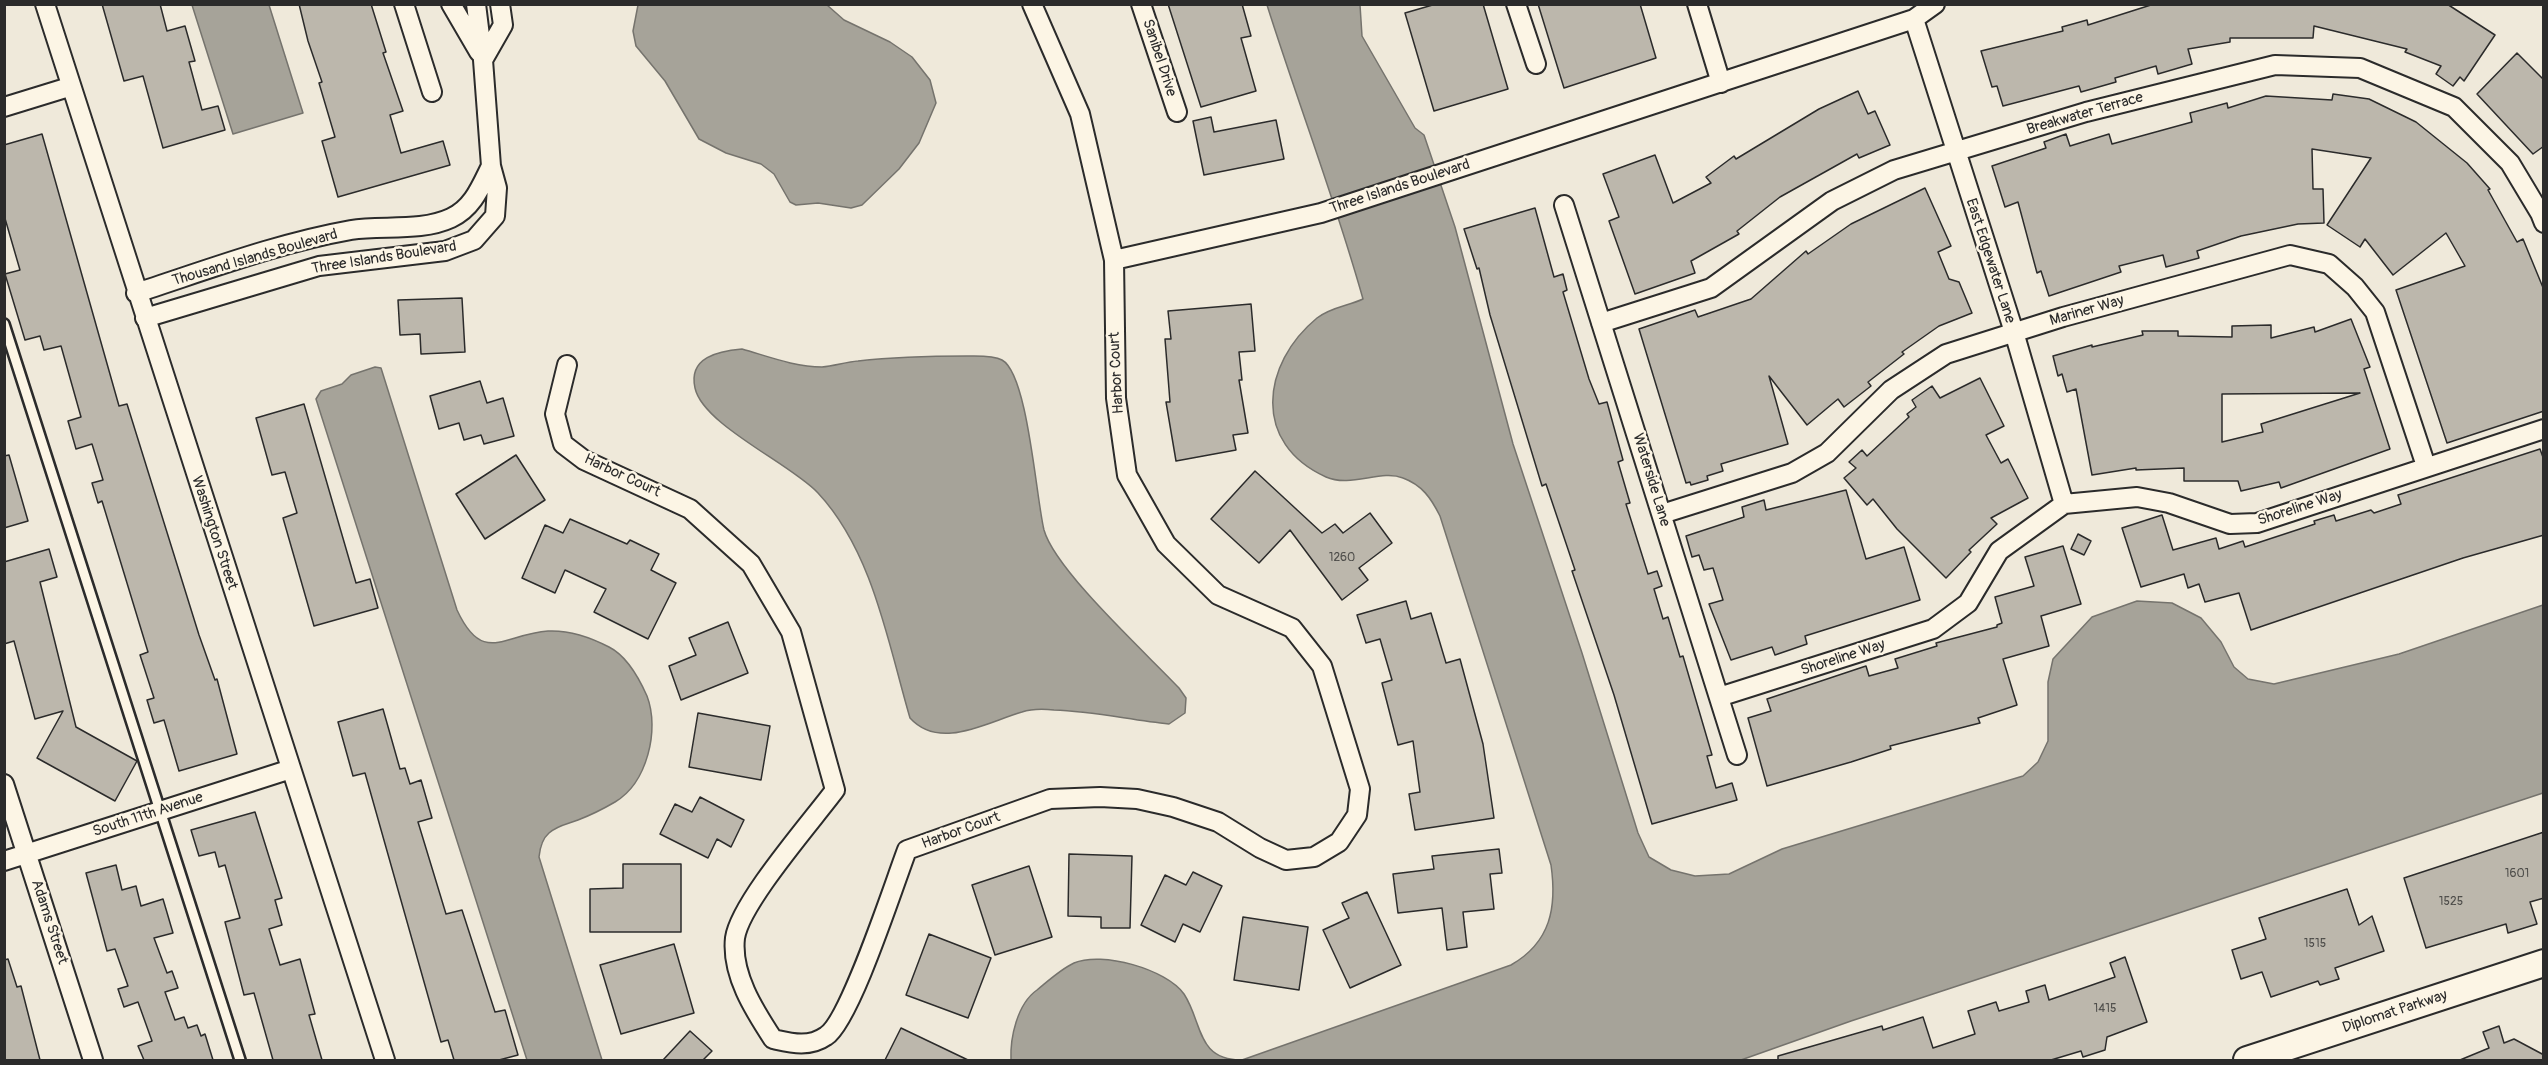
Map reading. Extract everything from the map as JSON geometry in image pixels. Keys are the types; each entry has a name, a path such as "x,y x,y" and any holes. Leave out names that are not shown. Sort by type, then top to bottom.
{"street":[{"name":"Washington Street","path":"45,4 69,87 385,1060"},
{"path":"404,4 432,92"},
{"path":"451,4 483,60"},
{"path":"476,4 483,60 491,166"},
{"path":"483,60 503,25 500,4"},
{"path":"1032,4 1080,114 1114,260"},
{"name":"Sanibel Drive","path":"1142,4 1177,112"},
{"path":"1516,4 1536,64"},
{"path":"1697,4 1721,83"},
{"name":"Three Islands Boulevard","path":"1114,260 1321,213 1914,19 1935,4"},
{"name":"East Edgewater Lane","path":"1914,19 2014,332 2064,504"},
{"name":"Breakwater Terrace","path":"1601,323 1711,288 1832,201 1894,170 2086,112 2275,64 2360,68 2454,107 2510,163 2544,223"},
{"path":"4,107 69,87"},
{"name":"Three Islands Boulevard","path":"145,318 319,266 445,251 462,246 474,240 495,216 497,188 491,166"},
{"name":"Thousand Islands Boulevard","path":"136,293 301,241 353,230 417,225 450,219 474,200 491,166"},
{"name":"Waterside Lane","path":"1564,205 1737,755"},
{"name":"Mariner Way","path":"1662,514 1792,473 1827,453 1891,390 1946,354 2014,332 2290,255 2329,264 2355,286 2375,312 2426,466"},
{"name":"Harbor Court","path":"567,365 555,414 563,444 584,460 637,482 690,509 751,564 791,632 835,790 748,905 735,938 739,972 748,1000 773,1039 803,1045 827,1036 846,1010 907,850 1050,799 1100,797 1137,799 1173,807 1218,822 1260,848 1286,860 1314,857 1339,842 1357,815 1360,789 1322,666 1292,628 1218,595 1166,544 1127,475 1116,398 1114,260"},
{"name":"Shoreline Way","path":"1719,697 1933,629 1968,603 1999,551 2064,504 2137,497 2169,503 2230,524 2257,523 2544,429"},
{"name":"South 11th Avenue","path":"4,861 291,769"},
{"name":"Adams Street","path":"4,784 93,1060"},
{"name":"Diplomat Parkway","path":"2247,1060 2544,963"}],"lane":[{"path":"4,324 240,1060"}],"shaded area":[{"path":"192,5 269,5 303,113 233,134"},
{"path":"638,5 827,5 844,20 890,42 912,57 930,80 936,103 919,143 899,169 862,205 851,208 818,203 796,205 790,202 774,174 761,164 726,153 699,139 665,81 636,46 633,31"},
{"path":"1267,5 1360,5 1362,36 1415,128 1424,135 1455,227 1513,444 1638,833 1649,857 1671,870 1695,876 1729,874 1782,849 2023,776 2038,762 2048,741 2048,682 2053,659 2092,617 2137,601 2172,603 2201,618 2221,642 2234,667 2248,679 2274,684 2399,654 2543,605 2543,793 1851,1021 1741,1060 1242,1060 1511,965 1535,946 1543,934 1552,909 1553,895 1551,865 1440,516 1433,503 1416,484 1403,478 1385,476 1345,481 1326,477 1302,463 1286,445 1276,424 1273,402 1276,380 1284,358 1298,337 1322,314 1363,299 1341,225"},
{"path":"742,349 812,367 912,357 980,356 1002,360 1011,370 1025,412 1044,530 1052,547 1083,589 1179,688 1186,698 1185,713 1169,724 1046,709 1022,712 964,731 935,732 922,728 910,718 876,600 852,542 837,517 818,493 805,482 730,430 701,402 695,388 696,369 707,358 715,354"},
{"path":"375,367 381,368 457,610 467,627 476,637 486,642 496,643 548,631 572,633 594,640 615,651 627,662 647,696 651,710 651,739 643,769 635,782 615,802 552,830 543,841 539,853 602,1060 527,1060 316,399 321,391 342,384 351,375"},
{"path":"1100,959 1149,970 1175,985 1190,1005 1208,1047 1216,1054 1242,1060 1011,1060 1011,1051 1016,1022 1030,996 1055,975 1074,963"}],"building":[{"path":"102,4 160,4 167,31 185,26 195,61 189,62 202,110 218,106 225,130 163,148 143,76 124,81"},
{"path":"299,4 371,4 386,52 383,53 403,111 390,115 401,153 443,141 450,165 338,197 322,141 335,137 319,83 322,82 308,41"},
{"path":"1168,4 1242,4 1251,36 1241,38 1256,91 1201,107"},
{"path":"1436,4 1483,4 1508,89 1434,111 1405,13"},
{"path":"1538,4 1640,4 1656,58 1564,88"},
{"path":"2154,4 2447,4 2495,35 2464,81 2460,77 2453,86 2436,74 2441,66 2405,52 2407,49 2314,26 2313,38 2230,38 2230,42 2188,49 2192,64 2158,74 2156,66 2115,78 2116,82 2081,92 2079,86 2003,106 1997,86 1992,87 1981,51 2063,31 2062,27 2087,20 2088,25"},
{"path":"2517,53 2544,80 2544,146 2533,154 2477,94"},
{"path":"1858,91 1868,114 1875,111 1890,145 1859,158 1857,154 1780,197 1737,231 1739,234 1691,261 1695,273 1635,294 1609,221 1619,217 1603,174 1655,155 1673,203 1711,183 1706,177 1734,156 1736,159 1819,109"},
{"path":"2333,94 2369,99 2416,122 2467,163 2490,189 2488,190 2517,242 2523,239 2544,290 2544,411 2447,443 2396,290 2465,266 2446,233 2393,275 2365,239 2360,247 2327,225 2371,158 2312,149 2313,189 2323,189 2324,223 2298,224 2241,236 2197,251 2199,258 2166,267 2163,255 2119,266 2121,272 2049,296 2041,271 2037,273 2018,202 2005,207 1992,166 2046,148 2044,142 2066,134 2070,146 2109,134 2112,144 2192,122 2190,113 2227,103 2228,108 2266,96 2332,100"},
{"path":"1211,117 1214,132 1276,120 1284,159 1204,175 1193,121"},
{"path":"42,134 119,406 127,404 199,635 215,680 217,679 237,754 179,771 164,720 154,723 147,700 154,698 140,655 148,652 102,501 98,503 92,483 103,480 92,444 76,449 68,421 81,417 61,346 44,350 40,336 25,340 5,274 20,270 4,215 4,145"},
{"path":"1925,188 1951,246 1938,252 1949,279 1959,282 1972,313 1939,326 1902,352 1904,354 1868,382 1871,386 1844,407 1838,399 1807,425 1769,376 1788,444 1721,464 1723,471 1707,476 1708,480 1691,485 1690,482 1686,483 1639,329 1695,310 1698,317 1751,299 1806,251 1808,254 1851,224"},
{"path":"1535,208 1554,277 1563,274 1567,290 1563,292 1589,379 1599,404 1607,402 1623,460 1618,462 1630,503 1626,504 1648,574 1657,571 1662,586 1654,589 1663,619 1668,617 1680,657 1683,656 1712,755 1707,756 1716,788 1732,783 1737,800 1652,824 1614,695 1572,571 1575,570 1546,484 1542,486 1490,315 1479,268 1477,269 1464,229"},
{"path":"462,298 465,352 421,354 420,334 400,335 398,300"},
{"path":"1251,304 1255,351 1239,352 1242,380 1239,380 1248,433 1233,435 1236,450 1176,461 1166,402 1170,402 1165,339 1171,339 1168,311"},
{"path":"2351,319 2370,367 2364,369 2390,449 2281,488 2279,482 2241,491 2238,481 2184,481 2184,468 2136,470 2136,468 2092,475 2076,389 2067,392 2062,374 2058,376 2053,356 2092,345 2092,347 2143,335 2142,331 2178,331 2178,336 2232,337 2232,326 2271,325 2271,338 2314,327 2315,332","holes":["2360,393 2261,424 2263,432 2222,442 2222,394"]},
{"path":"1980,378 2004,426 1986,435 2001,463 2008,459 2028,498 1991,518 1997,524 1969,550 1971,552 1946,578 1897,529 1873,499 1867,505 1844,478 1856,468 1849,462 1862,450 1867,456 1909,417 1907,414 1916,407 1912,400 1932,386 1940,398"},
{"path":"480,381 487,403 503,398 514,436 484,444 481,435 464,440 459,423 439,429 430,396"},
{"path":"304,404 356,583 370,579 378,608 314,626 283,518 297,513 285,472 272,475 256,418"},
{"path":"2540,449 2544,460 2544,535 2463,558 2251,630 2239,593 2205,602 2199,584 2188,588 2184,574 2141,587 2122,528 2162,515 2173,550 2216,538 2219,549 2243,541 2245,547 2315,524 2314,521 2334,515 2336,521 2371,510 2374,513 2401,504 2398,495"},
{"path":"9,455 28,521 4,528 4,456"},
{"path":"516,455 545,500 485,539 456,494"},
{"path":"1255,471 1322,533 1335,524 1343,533 1370,513 1392,543 1359,568 1368,580 1342,600 1290,530 1259,563 1211,519"},
{"path":"1846,490 1866,559 1904,547 1920,600 1805,636 1807,644 1775,655 1772,647 1731,660 1709,604 1723,600 1713,568 1704,570 1699,555 1692,557 1686,536 1744,517 1742,507 1764,500 1766,510"},
{"path":"570,519 627,544 630,540 659,554 651,570 676,583 648,639 594,612 606,589 565,570 555,593 522,578 545,525 563,533"},
{"path":"2078,534 2091,541 2084,555 2071,549"},
{"path":"2063,546 2081,604 2041,616 2049,646 2003,659 2017,705 1978,718 1980,723 1890,746 1891,749 1767,786 1748,718 1771,711 1767,699 1866,666 1869,676 1898,668 1895,659 1937,646 1936,643 1997,627 2002,623 1995,597 2034,586 2025,557"},
{"path":"49,549 57,577 40,582 76,727 137,761 115,801 37,758 63,711 35,719 14,641 4,644 4,562"},
{"path":"1406,601 1411,619 1431,613 1446,663 1460,659 1483,744 1494,818 1415,830 1409,794 1420,792 1413,741 1398,745 1382,683 1392,680 1380,639 1366,643 1357,615"},
{"path":"728,622 748,673 681,700 669,666 696,655 689,638"},
{"path":"383,709 400,769 405,768 410,784 421,780 432,818 418,822 446,914 462,910 495,1012 505,1010 518,1055 499,1060 454,1060 448,1040 441,1042 365,773 353,776 338,722"},
{"path":"698,713 770,726 761,780 689,767"},
{"path":"700,797 744,820 731,847 717,839 708,858 660,834 675,804 692,812"},
{"path":"255,812 282,898 275,900 282,925 269,929 280,965 300,959 315,1014 309,1015 322,1060 273,1060 254,993 244,995 225,922 240,918 225,865 219,867 215,852 199,856 191,830"},
{"path":"2544,832 2544,898 2530,902 2537,924 2508,933 2506,924 2426,948 2404,878"},
{"path":"1499,849 1502,873 1490,874 1494,909 1463,912 1467,947 1447,950 1442,908 1398,913 1393,874 1434,869 1432,856"},
{"path":"1069,854 1132,856 1130,928 1101,928 1101,917 1068,916"},
{"path":"623,864 681,864 681,932 590,932 590,889 623,888"},
{"path":"116,865 122,890 136,886 141,906 163,899 173,933 154,938 167,973 172,971 178,988 165,992 175,1020 184,1017 188,1028 197,1025 201,1036 205,1034 213,1060 144,1060 138,1046 152,1041 138,1002 124,1007 118,989 128,986 115,949 107,951 86,873"},
{"path":"1029,866 1052,937 995,955 972,885"},
{"path":"1193,872 1222,886 1200,932 1183,924 1175,942 1141,925 1165,875 1186,885"},
{"path":"2347,889 2359,925 2372,916 2384,951 2335,968 2339,979 2320,985 2318,981 2271,997 2262,972 2241,979 2232,950 2266,939 2259,918"},
{"path":"1367,892 1401,965 1350,988 1323,930 1349,918 1342,903"},
{"path":"1243,917 1308,927 1299,990 1234,980"},
{"path":"929,934 991,958 968,1018 906,995"},
{"path":"674,944 694,1013 621,1034 600,965"},
{"path":"2125,957 2147,1022 2107,1037 2105,1050 2083,1057 2081,1051 2051,1060 1778,1060 1778,1056 1882,1026 1883,1030 1923,1017 1933,1048 1975,1034 1968,1011 1996,1002 1999,1011 2029,1002 2026,991 2045,985 2049,1000 2115,977 2110,963"},
{"path":"8,959 17,987 21,986 40,1060 4,1060 4,960"},
{"path":"2499,1026 2504,1043 2514,1039 2544,1055 2544,1060 2460,1060 2489,1048 2483,1032"},
{"path":"901,1028 968,1060 885,1060"},
{"path":"690,1031 712,1051 703,1060 663,1060"}]}
